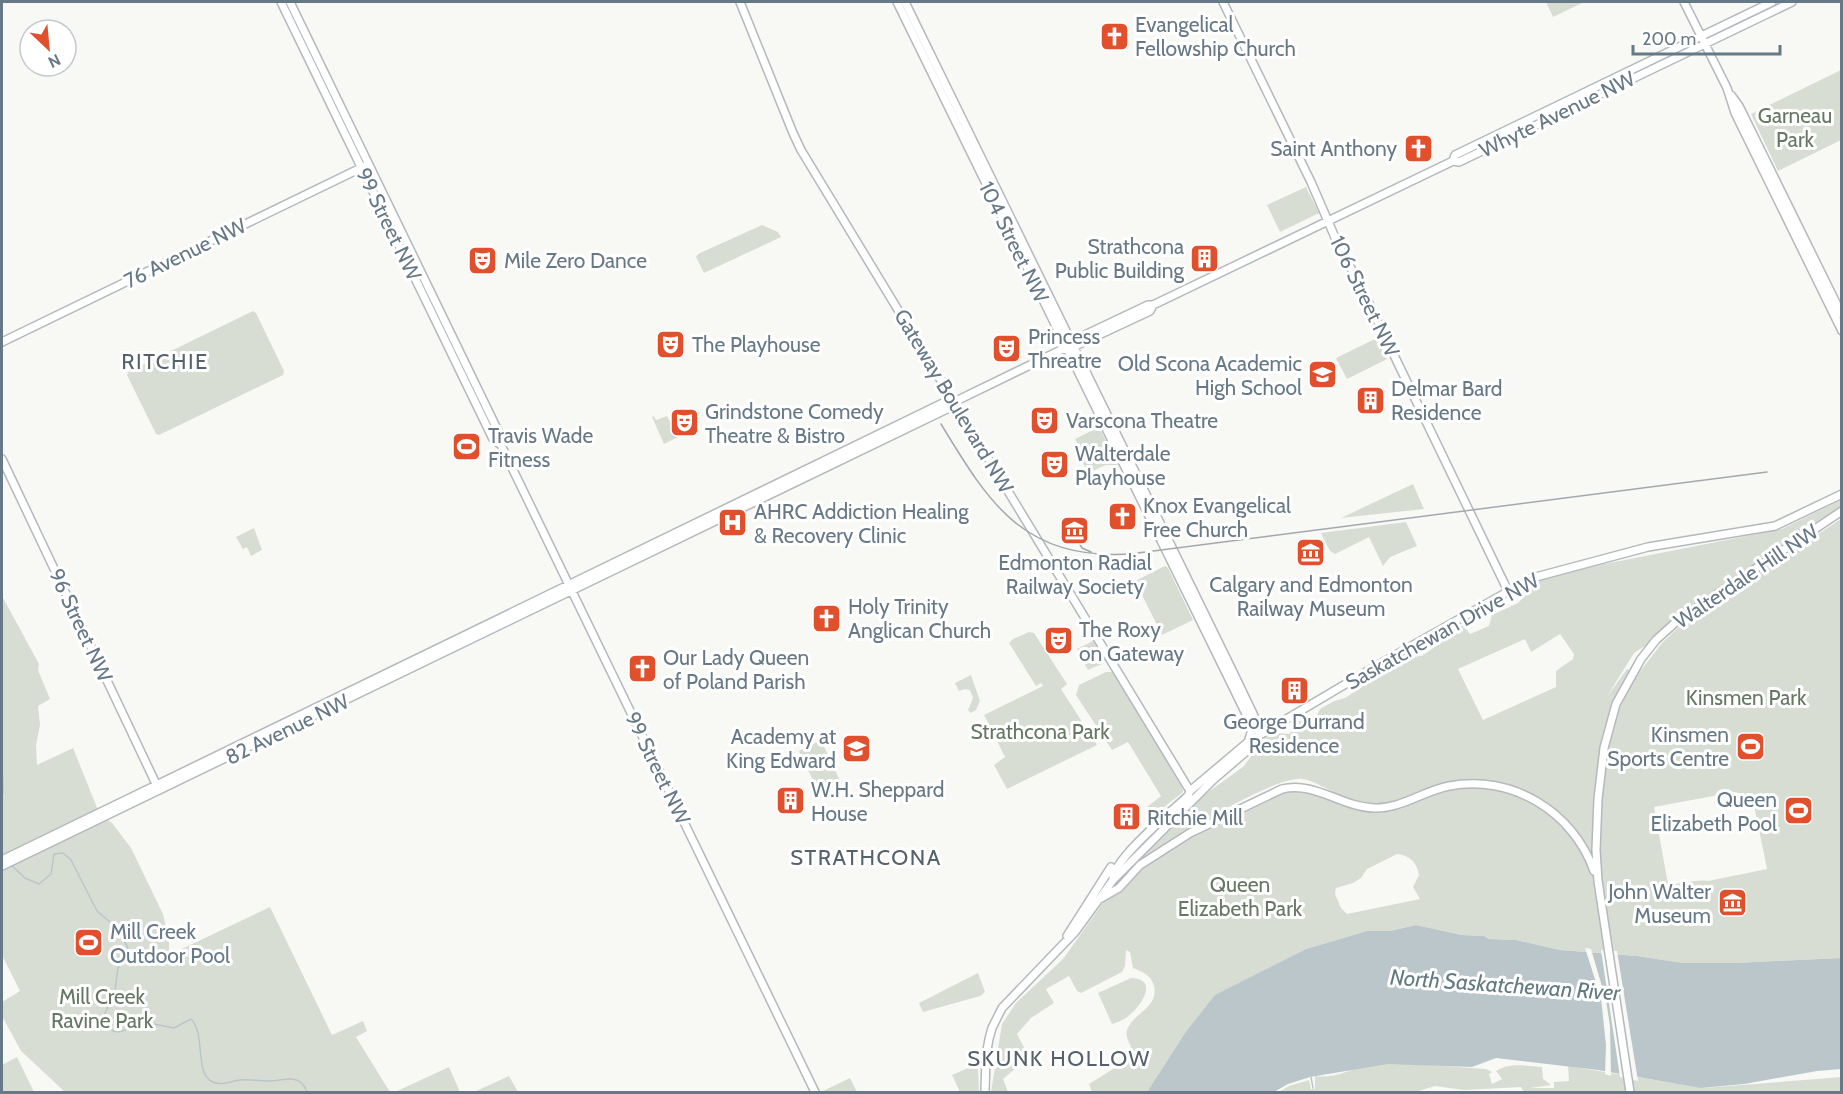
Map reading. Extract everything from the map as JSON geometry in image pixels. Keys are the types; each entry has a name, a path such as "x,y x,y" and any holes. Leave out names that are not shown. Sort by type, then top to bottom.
{"main road":[{"name":"99 Street NW","path":"281,2 493,439 501,445"},
{"name":"99 Street NW","path":"290,2 500,435 501,445 815,1092"},
{"name":"Gateway Boulevard NW","path":"740,2 798,143 1190,791"},
{"name":"104 Street NW","path":"897,2 1070,346 1109,416 1256,720 1259,735"},
{"name":"104 Street NW","path":"905,2 1248,718 1252,730 1248,742"},
{"name":"106 Street NW","path":"1223,2 1508,591"},
{"path":"1684,2 1727,88 1739,106 1842,315"},
{"name":"Whyte Avenue NW","path":"1452,161 1455,155 1772,2"},
{"name":"Whyte Avenue NW","path":"571,587 945,402 954,402 1070,346 1150,311 1153,305 1452,161 1459,162 1791,2"},
{"path":"1727,88 1733,109 1842,331"},
{"name":"76 Avenue NW","path":"2,342 370,164"},
{"name":"96 Street NW","path":"2,459 160,791"},
{"name":"Saskatchewan Drive NW","path":"1061,946 1115,862 1188,796 1190,791 1248,742 1382,663 1540,574 1648,547 1775,526 1842,494"},
{"name":"Walterdale Hill NW","path":"1630,1092 1603,918 1596,857 1596,813 1603,758 1616,704 1634,669 1656,640 1685,614 1842,511"},
{"name":"82 Avenue NW","path":"2,866 156,783 571,587"},
{"name":"82 Avenue NW","path":"2,860 160,791 571,587"},
{"path":"1256,720 1265,726 1274,727"},
{"name":"Saskatchewan Drive NW","path":"984,1092 986,1056 992,1028 1002,1008 1075,932 1113,880 1213,780 1255,744 1259,735"},
{"path":"1190,791 1213,780"},
{"path":"1098,900 1116,890 1140,865 1190,833 1282,789 1303,787 1351,804 1374,808 1399,804 1448,786 1477,784 1495,786 1523,794 1556,814 1569,828 1585,850 1598,881"},
{"name":"Saskatchewan Drive NW","path":"1113,880 1112,873 1127,853"},
{"path":"1113,880 1117,884 1122,883"}],"green space":[{"path":"1546,2 1584,2 1553,17"},
{"name":"Garneau Park","path":"1841,70 1841,140 1778,171 1751,114"},
{"path":"1306,187 1319,213 1280,232 1267,205"},
{"path":"762,225 778,232 781,237 704,273 696,257 698,254"},
{"path":"253,311 284,371 283,375 159,435 156,434 127,375 128,372"},
{"path":"1377,338 1387,359 1347,379 1336,358"},
{"path":"654,416 656,420 667,416 678,437 664,444 652,417"},
{"path":"1099,427 1118,464 1116,467 1105,465 1088,473 1076,449 1079,447 1075,439"},
{"path":"1413,484 1424,509 1341,518"},
{"path":"1841,500 1841,508 1670,624 1634,653 1606,698 1627,669 1638,674 1662,643 1682,624 1841,519 1841,958 1683,963 1637,956 1560,950 1516,940 1462,935 1416,925 1390,931 1367,931 1306,949 1260,973 1185,1033 1147,1092 1092,1092 1089,1084 1131,1058 1132,1050 1126,1034 1127,1030 1134,1019 1153,1000 1155,994 1151,979 1133,968 1130,952 1126,950 1125,966 1122,972 1081,993 1077,991 1069,976 1046,989 1054,1003 1031,1018 1017,1034 1029,1057 1003,1079 1008,1092 991,1092 1002,1024 1016,1003 1063,959 1105,900 1141,869 1209,825 1283,791 1298,790 1312,793 1368,812 1384,812 1403,808 1358,803 1309,780 1288,781 1268,788 1218,813 1135,864 1143,853 1204,795 1243,767 1265,738 1274,733 1289,734 1295,728 1294,723 1305,719 1310,723 1314,721 1320,709 1345,698 1379,676 1378,671 1405,655 1422,656 1439,644 1449,632 1463,625 1470,634 1489,626 1492,615 1518,603 1540,580 1584,568 1782,529","holes":["1560,634 1574,654 1573,659 1556,671 1556,687 1483,720 1458,669 1525,639 1531,652","1735,792 1747,796 1754,805 1767,869 1708,881 1668,884 1654,807","1397,854 1409,858 1418,870 1419,875 1413,887 1420,899 1347,914 1341,908 1335,894 1336,888 1353,883 1361,878 1367,869"]},
{"path":"1406,522 1417,546 1390,557 1383,566 1369,537 1335,554 1330,551 1321,533"},
{"path":"254,528 262,550 251,556 247,547 243,549 236,537"},
{"path":"1165,566 1193,620 1162,635 1135,581"},
{"name":"Mill Creek Ravine Park","path":"2,596 39,664 38,670 50,699 38,706 40,725 36,745 37,765 73,748 100,815 112,823 131,848 163,914 169,941 169,955 270,907 332,1035 363,1021 367,1031 356,1037 390,1092 65,1092 21,1051 2,1016 2,1002 20,991 2,955"},
{"name":"Strathcona Park","path":"1029,632 1034,633 1067,684 1061,689 1097,745 1007,789 994,765 1005,757 984,715 1043,686 1041,683 1036,686 1009,643"},
{"path":"1093,641 1105,660 1102,664 1088,670 1077,649"},
{"path":"1106,672 1115,672 1182,783 1183,792 1153,816 1147,807 1161,796 1128,742 1112,750 1076,695 1079,685"},
{"path":"971,675 980,701 976,710 971,713 968,710 973,698 970,690 959,691 955,683"},
{"path":"821,740 841,783 819,793 799,751"},
{"path":"978,973 985,992 980,996 923,1012 919,1003"},
{"path":"1131,978 1145,984 1145,995 1131,1014 1112,1024 1098,993"},
{"path":"17,1057 34,1092 4,1092 2,1088 2,1065"},
{"path":"1400,1063 1486,1069 1492,1072 1489,1074 1492,1084 1502,1079 1496,1071 1501,1068 1519,1065 1542,1067 1543,1079 1551,1085 1530,1088 1554,1088 1554,1082 1569,1081 1568,1066 1704,1088 1842,1077 1841,1091 1524,1092 1521,1087 1464,1090 1435,1086 1415,1092 1279,1092 1289,1086 1309,1080 1311,1089 1315,1089 1315,1076 1341,1074 1366,1066"},
{"path":"975,1065 978,1069 979,1092 960,1092 952,1075"},
{"path":"449,1067 460,1092 395,1092"},
{"path":"509,1076 518,1092 474,1092"},
{"path":"850,1078 857,1092 823,1091"}],"water":[{"path":"1793,797 1802,808 1809,803 1812,806 1797,818 1785,804"},
{"name":"North Saskatchewan River","path":"1416,925 1462,935 1516,940 1560,950 1637,956 1683,963 1841,958 1841,1069 1744,1084 1701,1088 1598,1070 1496,1058 1472,1067 1388,1064 1310,1077 1288,1084 1274,1092 1147,1092 1185,1033 1215,995 1306,949 1367,931 1390,931"},
{"path":"84,928 90,939 98,937 101,944 85,952 75,932"}],"pier":[{"path":"1585,948 1591,949 1606,1000 1610,1026 1611,1076 1605,1074 1606,1045 1601,998"},
{"path":"1601,950 1617,951 1638,1081 1620,1077"}],"waterway":[{"path":"2,767 2,796"},
{"path":"10,864 25,878 39,884 51,874 54,854 63,853 71,860 97,911 116,927 128,950 118,968 115,990 103,1018 113,1031 118,1032 149,1023 174,1028 191,1019 198,1034 204,1071 207,1078 213,1082 291,1079 300,1082 307,1092"},
{"path":"1311,1077 1313,1088"}],"tram line":[{"path":"941,424 976,479 1014,522 1037,537 1063,548 1093,553 1130,554 1767,472"},
{"path":"1075,536 1082,548 1091,552"}],"place":[{"name":"Evangelical Fellowship Church","path":"1114,36"},
{"name":"Saint Anthony","path":"1418,148"},
{"name":"Strathcona Public Building","path":"1205,258"},
{"name":"Mile Zero Dance","path":"483,260"},
{"name":"The Playhouse","path":"671,344"},
{"name":"Princess Threatre","path":"1007,348"},
{"name":"Old Scona Academic High School","path":"1323,375"},
{"name":"Delmar Bard Residence","path":"1370,400"},
{"name":"Varscona Theatre","path":"1045,420"},
{"name":"Grindstone Comedy Theatre & Bistro","path":"684,423"},
{"name":"Travis Wade Fitness","path":"467,447"},
{"name":"Walterdale Playhouse","path":"1054,465"},
{"name":"Knox Evangelical Free Church","path":"1122,517"},
{"name":"AHRC Addiction Healing & Recovery Clinic","path":"733,523"},
{"name":"Edmonton Radial Railway Society","path":"1075,531"},
{"name":"Calgary and Edmonton Railway Museum","path":"1311,553"},
{"name":"Holy Trinity Anglican Church","path":"827,618"},
{"name":"The Roxy on Gateway","path":"1058,641"},
{"name":"Our Lady Queen of Poland Parish","path":"642,669"},
{"name":"George Durrand Residence","path":"1294,690"},
{"name":"Kinsmen Sports Centre","path":"1750,746"},
{"name":"Academy at King Edward","path":"857,748"},
{"name":"W.H. Sheppard House","path":"790,801"},
{"name":"Queen Elizabeth Pool","path":"1798,811"},
{"name":"Ritchie Mill","path":"1126,817"},
{"name":"John Walter Museum","path":"1732,903"},
{"name":"Mill Creek Outdoor Pool","path":"89,943"}],"district":[{"name":"RITCHIE","path":"165,361"},
{"name":"STRATHCONA","path":"866,857"},
{"name":"SKUNK HOLLOW","path":"1059,1058"}],"park label":[{"name":"Kinsmen Park","path":"1746,697"},
{"name":"Queen Elizabeth Park","path":"1240,896"}]}
